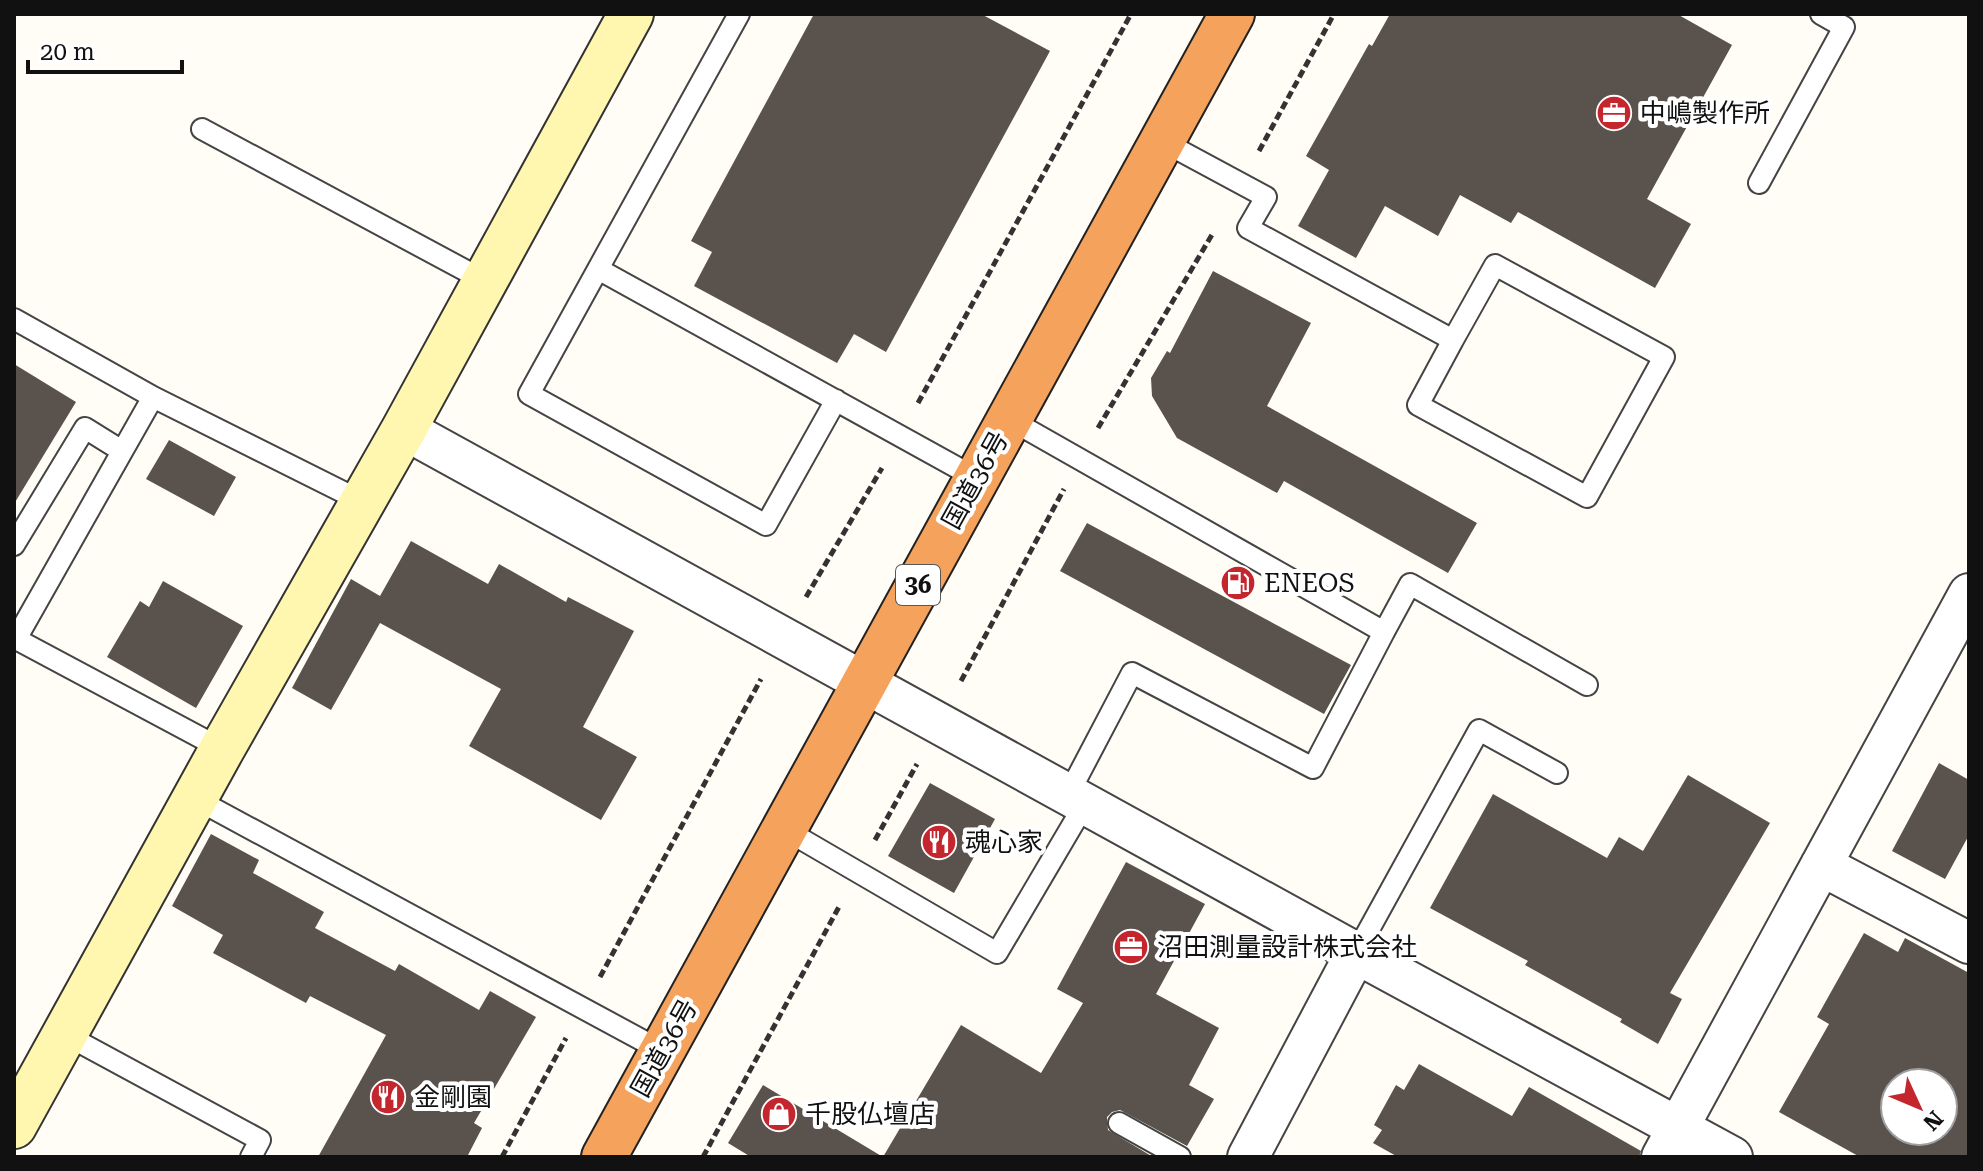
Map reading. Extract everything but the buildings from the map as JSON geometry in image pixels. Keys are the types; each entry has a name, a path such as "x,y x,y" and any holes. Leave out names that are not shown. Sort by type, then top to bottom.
{"highway":[{"name":"国道36号","path":"604,1157 1162,141 1227,16"}],"street":[{"path":"16,1118 66,1035 194,798 404,429 631,14"},
{"path":"404,429 1356,953 1670,1142 1732,1157"},
{"path":"1670,1142 1969,594"},
{"path":"1821,865 1969,943"},
{"path":"1248,1157 1356,953"}],"lane":[{"path":"739,14 529,394 766,525 836,400"},
{"path":"1759,183 1844,27 1821,14"},
{"path":"202,129 485,281"},
{"path":"1162,141 1266,197 1248,228 1453,340"},
{"path":"1495,265 1664,357 1587,497 1418,405 1453,340 1495,265"},
{"path":"598,269 976,478"},
{"path":"14,319 153,397 361,501"},
{"path":"153,397 15,639 222,749"},
{"path":"1009,419 1384,632"},
{"path":"14,545 85,428 122,451"},
{"path":"784,829 997,953 1077,798 1132,673 1313,768 1410,584 1587,685"},
{"path":"1356,953 1479,730 1557,773"},
{"path":"194,798 662,1051"},
{"path":"66,1035 260,1140 251,1157"},
{"path":"1119,1123 1180,1157"}],"path":[{"path":"502,1157 783,638 900,436 1131,14"},
{"path":"703,1157 1080,459 1241,184 1334,14"}],"place":[{"name":"中嶋製作所","path":"1614,113"},
{"name":"ENEOS","path":"1238,583"},
{"name":"魂心家","path":"939,842"},
{"name":"沼田測量設計株式会社","path":"1131,947"},
{"name":"金剛園","path":"388,1097"},
{"name":"千股仏壇店","path":"779,1114"}]}
